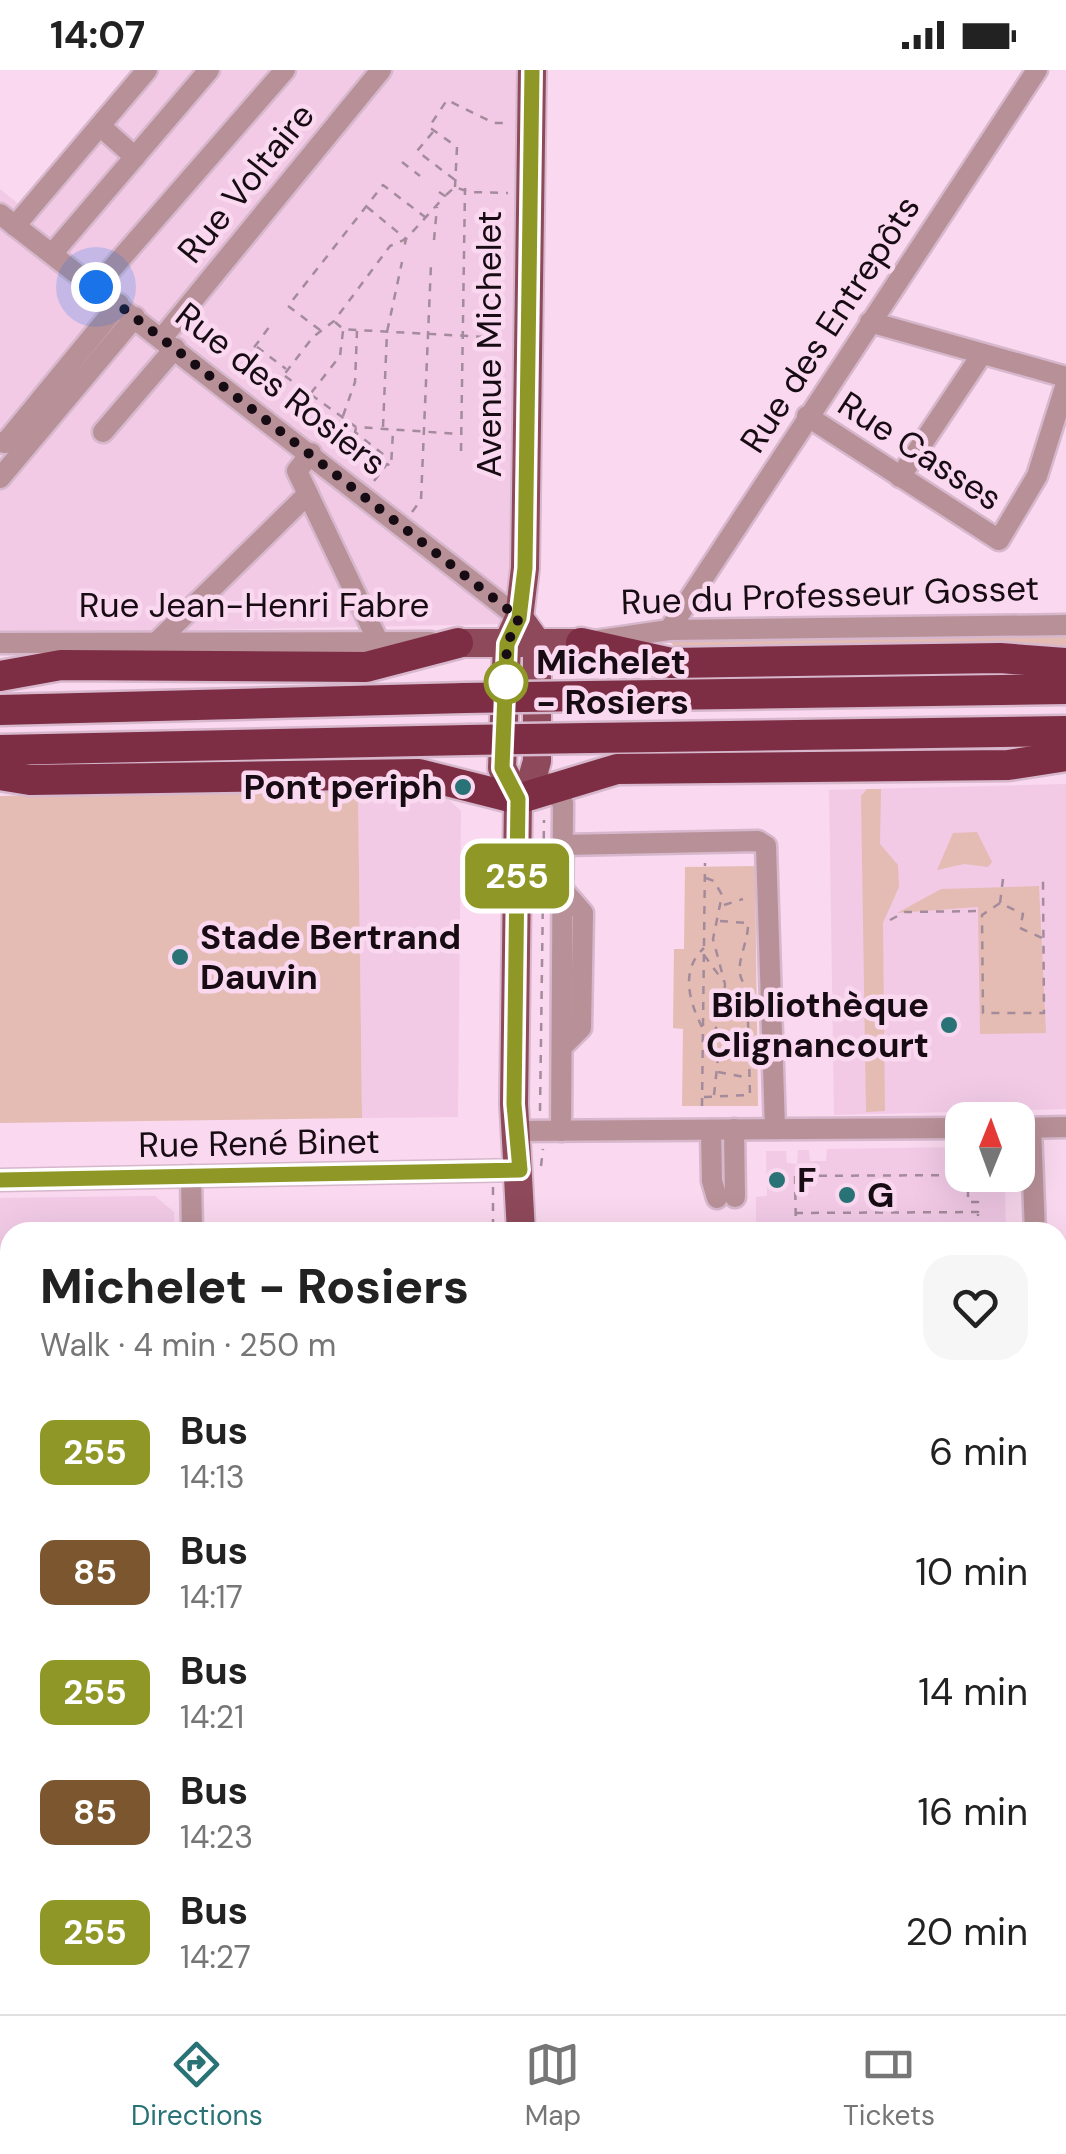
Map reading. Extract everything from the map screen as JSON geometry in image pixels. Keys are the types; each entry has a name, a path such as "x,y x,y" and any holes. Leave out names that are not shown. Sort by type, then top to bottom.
{"highway":[{"path":"0,676 61,665 366,667 458,643"},
{"path":"581,644 671,663 1000,658 1066,663"},
{"path":"0,710 1066,689"},
{"path":"0,750 1066,731"},
{"path":"0,775 30,780 419,774 536,787 617,769 1008,765 1066,756"}],"main road":[{"name":"Avenue Michelet","path":"507,644 519,618 525,568 532,70"},
{"path":"519,618 537,643 536,787 516,1131 506,1170 519,1222"},
{"name":"Rue Jean-Henri Fabre","path":"458,643 507,644"},
{"path":"507,644 502,768 536,787"},
{"name":"Rue du Professeur Gosset","path":"507,644 581,644"}],"street":[{"path":"7,220 100,126 148,70"},
{"path":"96,287 285,70"},
{"name":"Rue Voltaire","path":"103,432 381,70"},
{"name":"Rue des Entrepôts","path":"674,623 1037,70"},
{"path":"52,254 134,157 197,74"},
{"path":"100,126 134,157"},
{"name":"Rue des Rosiers","path":"7,220 519,618"},
{"path":"0,442 6,443 127,310"},
{"path":"0,478 127,310"},
{"path":"870,322 1066,380"},
{"path":"900,477 982,354"},
{"name":"Rue Casses","path":"807,416 999,540 1037,476 1066,380"},
{"path":"311,453 297,471 378,641"},
{"path":"157,642 308,494"},
{"name":"Rue du Professeur Gosset","path":"581,644 674,623 1066,626"},
{"name":"Rue Jean-Henri Fabre","path":"0,643 458,643"},
{"path":"536,787 563,803 562,890 572,1003 562,1046 561,1131"},
{"path":"563,845 758,842 766,846 762,994 774,1129"},
{"path":"516,1131 945,1128"},
{"path":"1035,1128 1066,1128"},
{"path":"711,1130 712,1181 726,1198 734,1130"},
{"name":"Rue René Binet","path":"0,1180 506,1170"},
{"path":"191,1176 192,1222"},
{"path":"1030,1192 1033,1222"}],"path":[{"path":"265,399 321,331 334,321 390,246 406,238 456,186 457,147 429,127 448,100 494,123 531,122"},
{"path":"434,131 417,151 456,180"},
{"path":"402,162 420,176"},
{"path":"288,306 383,185 426,218"},
{"path":"456,186 470,192 528,194"},
{"path":"461,451 465,188"},
{"path":"439,192 445,196"},
{"path":"366,206 406,238"},
{"path":"434,240 437,206"},
{"path":"404,248 406,238"},
{"path":"382,429 387,332 402,262"},
{"path":"402,525 421,500 431,264"},
{"path":"280,300 321,331"},
{"path":"334,321 343,329 528,339"},
{"path":"225,386 270,326"},
{"path":"310,394 340,356 343,329"},
{"path":"343,417 354,382 357,330"},
{"path":"255,346 310,394 356,427 461,434"},
{"path":"356,427 355,432 390,460"},
{"path":"364,494 387,464 391,466 393,430"},
{"path":"702,1106 705,860"},
{"path":"704,877 718,886 722,906 713,939 725,984 724,1007 712,1042 718,1057 713,1096"},
{"path":"1000,903 1003,879"},
{"path":"984,912 983,1014 1044,1013 1044,879"},
{"path":"722,906 743,899"},
{"path":"890,920 905,912 984,912 1000,903"},
{"path":"1000,903 1023,914 1020,928 1043,938"},
{"path":"718,922 738,919 748,923 738,967 744,985 762,994"},
{"path":"704,939 713,939"},
{"path":"702,1097 750,1095 750,1028 704,951"},
{"path":"703,1028 689,981 694,959 704,951"},
{"path":"740,1006 744,995 762,994"},
{"path":"703,1042 712,1042"},
{"path":"718,1057 732,1060 748,1052"},
{"path":"718,1072 749,1078"},
{"path":"495,1222 506,1170"},
{"path":"795,1222 794,1176 945,1175"},
{"path":"967,1192 968,1202 978,1202 978,1222"},
{"path":"795,1213 978,1212"}],"shaded area":[{"path":"136,70 519,70 519,618 504,618 503,624 0,634 0,189 20,205"},
{"path":"1066,634 1066,652 678,650 668,640"},
{"path":"1066,784 1066,1109 1035,1110 1035,1102 945,1102 945,1112 834,1115 829,790"},
{"path":"358,787 431,792 447,798 461,811 458,1117 362,1118"},
{"name":"Stade Bertrand Dauvin","path":"358,787 362,1118 0,1123 0,796"},
{"path":"867,789 881,789 880,844 898,865 899,887 883,923 885,1111 866,1112 861,796"},
{"path":"977,832 992,862 988,867 964,864 937,870 953,833"},
{"path":"755,866 758,1106 682,1106 683,1029 673,1028 674,949 684,949 685,867"},
{"path":"1039,886 1046,1033 980,1034 978,907 897,913 941,889"},
{"path":"945,1147 945,1192 1005,1192 1006,1222 756,1222 756,1197 767,1196 766,1151 786,1151 787,1163 797,1164 798,1150 809,1150 810,1161 826,1161 827,1149"},
{"path":"155,1196 174,1212 174,1222 0,1222 0,1198"}],"bus line":[{"name":"255","path":"0,1180 520,1170 514,1104 518,799 502,768 507,644 519,618 525,568 532,70"}],"place":[{"name":"Michelet - Rosiers","path":"506,682"},
{"name":"Pont periph","path":"463,787"},
{"name":"Stade Bertrand Dauvin","path":"180,957"},
{"name":"Bibliothèque Clignancourt","path":"949,1025"},
{"name":"F","path":"777,1180"},
{"name":"G","path":"847,1195"}],"route":[{"path":"96,287 519,618 507,644 505,692 506,682"}]}
